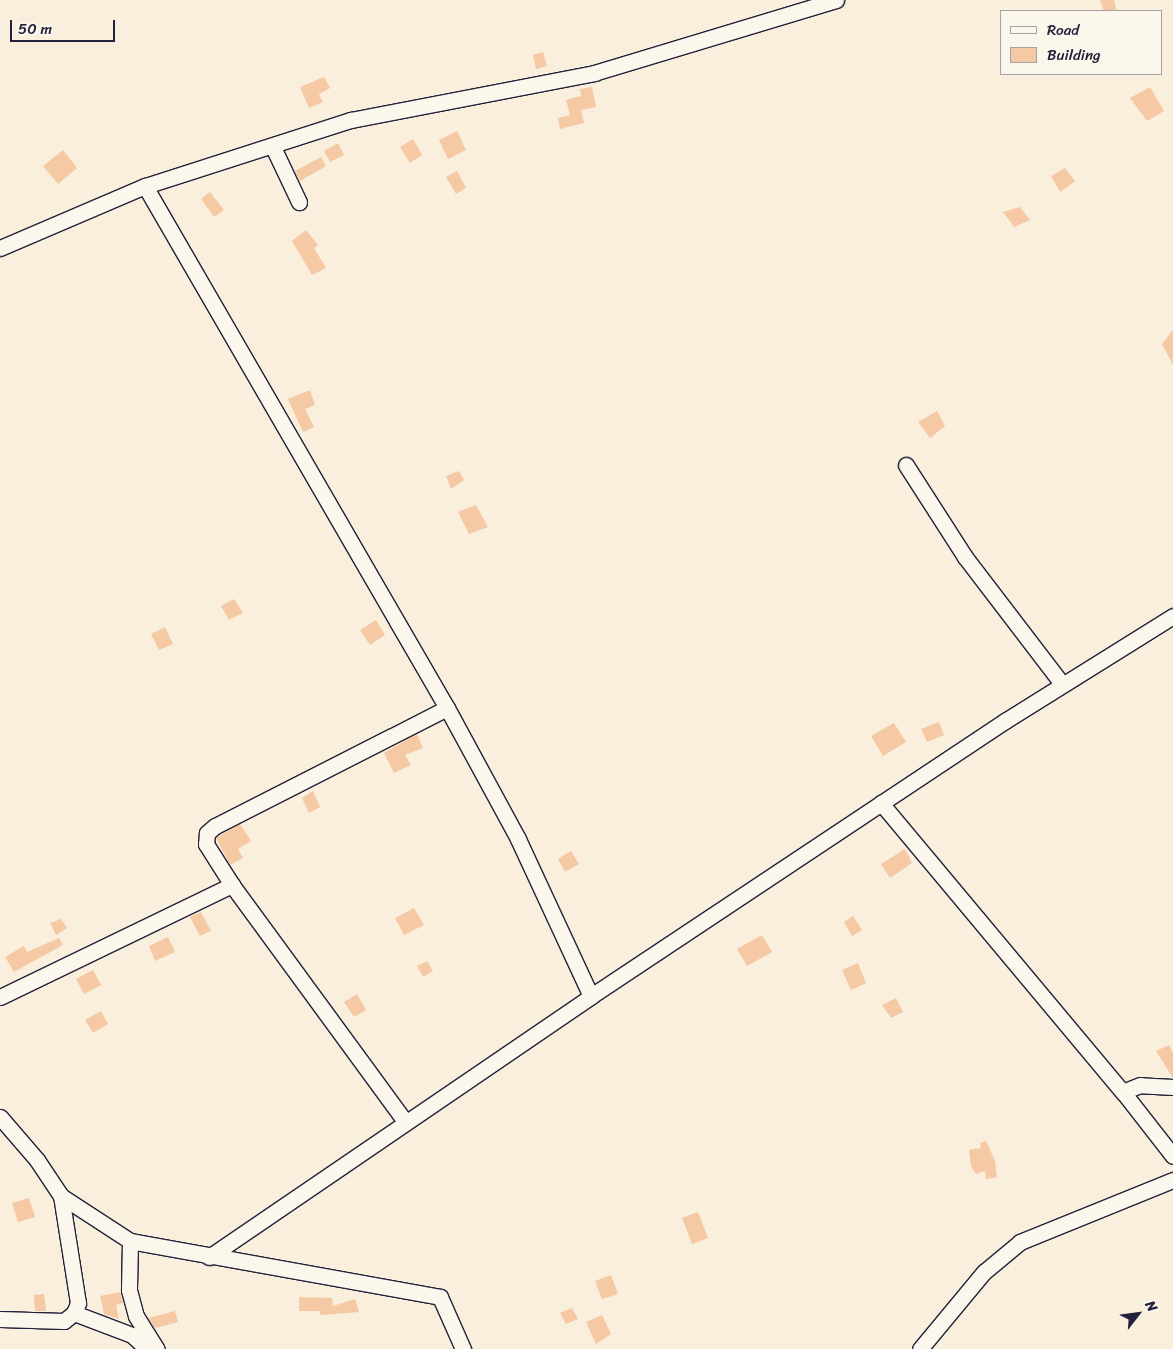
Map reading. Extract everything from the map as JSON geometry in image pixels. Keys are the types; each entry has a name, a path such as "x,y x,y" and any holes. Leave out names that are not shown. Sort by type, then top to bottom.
{"street":[{"path":"0,248 145,186 272,147 351,120 594,73 836,0"},
{"path":"272,147 299,202"},
{"path":"145,186 447,708 518,839 591,996"},
{"path":"906,466 965,557 1062,684"},
{"path":"209,1257 405,1121 591,996 1062,684 1173,616"},
{"path":"405,1121 232,884 206,844 207,834 215,826 447,708"},
{"path":"881,804 1123,1092 1173,1156"},
{"path":"0,997 232,884"},
{"path":"1123,1092 1140,1085 1173,1087"},
{"path":"0,1117 37,1160 61,1196 130,1241 209,1257 440,1297 463,1349"},
{"path":"920,1349 984,1272 1020,1242 1173,1180"},
{"path":"0,1319 64,1321 74,1313 78,1303 61,1196"},
{"path":"130,1241 129,1290 136,1316 157,1349"},
{"path":"74,1313 132,1335 146,1349"}],"building":[{"path":"1100,0 1114,0 1117,10 1104,10"},
{"path":"543,52 547,66 536,69 533,55"},
{"path":"324,77 330,88 319,94 323,102 309,108 300,87"},
{"path":"592,87 596,107 581,110 584,123 560,129 558,118 570,115 566,100 581,96 580,89"},
{"path":"1150,87 1164,111 1147,121 1130,98"},
{"path":"457,131 466,150 448,159 439,140"},
{"path":"413,139 422,155 410,163 400,147"},
{"path":"338,143 344,155 330,162 324,151"},
{"path":"63,150 77,168 58,184 43,166"},
{"path":"321,157 326,166 300,181 295,171"},
{"path":"1065,168 1075,181 1060,192 1051,176"},
{"path":"457,171 466,188 456,194 446,177"},
{"path":"210,192 224,210 214,217 201,199"},
{"path":"1020,207 1030,220 1014,227 1003,212"},
{"path":"306,230 318,245 314,248 326,268 312,275 292,241"},
{"path":"1173,330 1173,365 1162,344"},
{"path":"310,390 315,405 305,409 314,427 303,432 288,399"},
{"path":"937,411 945,426 930,438 918,422"},
{"path":"459,471 464,480 451,489 446,476"},
{"path":"476,505 488,527 469,534 458,512"},
{"path":"234,599 243,613 229,620 221,606"},
{"path":"376,620 385,635 370,645 360,630"},
{"path":"165,627 173,644 159,650 151,634"},
{"path":"939,722 944,735 927,742 921,729"},
{"path":"894,723 906,742 883,756 871,736"},
{"path":"417,734 423,748 405,755 411,765 394,773 384,753"},
{"path":"313,791 320,807 309,813 302,798"},
{"path":"240,824 251,841 238,849 243,858 230,865 216,838"},
{"path":"905,849 912,863 890,878 881,864"},
{"path":"571,851 579,864 565,872 558,859"},
{"path":"414,908 424,925 404,935 395,918"},
{"path":"201,912 211,931 200,936 190,917"},
{"path":"853,916 862,930 852,936 844,922"},
{"path":"61,919 67,928 56,935 50,923"},
{"path":"762,935 772,952 747,966 737,949"},
{"path":"168,937 175,952 155,961 149,946"},
{"path":"59,938 63,945 14,972 5,957 24,946 27,952"},
{"path":"427,961 433,971 423,977 417,966"},
{"path":"858,963 866,983 851,990 842,970"},
{"path":"93,970 101,985 84,994 76,979"},
{"path":"357,994 366,1010 354,1017 344,1002"},
{"path":"896,998 903,1012 891,1018 882,1005"},
{"path":"101,1011 108,1024 93,1033 85,1020"},
{"path":"1169,1045 1173,1053 1173,1078 1156,1051"},
{"path":"986,1141 995,1161 997,1177 986,1179 985,1171 976,1174 971,1166 969,1150 981,1148 980,1143"},
{"path":"29,1198 35,1217 18,1222 12,1203"},
{"path":"698,1212 708,1238 692,1244 682,1218"},
{"path":"611,1275 618,1294 602,1299 595,1281"},
{"path":"120,1292 123,1303 116,1305 119,1319 104,1314 100,1296"},
{"path":"44,1294 46,1311 35,1311 34,1295"},
{"path":"299,1297 332,1298 333,1306 355,1299 359,1312 320,1315 320,1311 299,1311"},
{"path":"572,1308 578,1319 566,1324 560,1313"},
{"path":"175,1311 178,1322 155,1328 148,1318"},
{"path":"602,1315 611,1334 596,1344 586,1322"}]}
